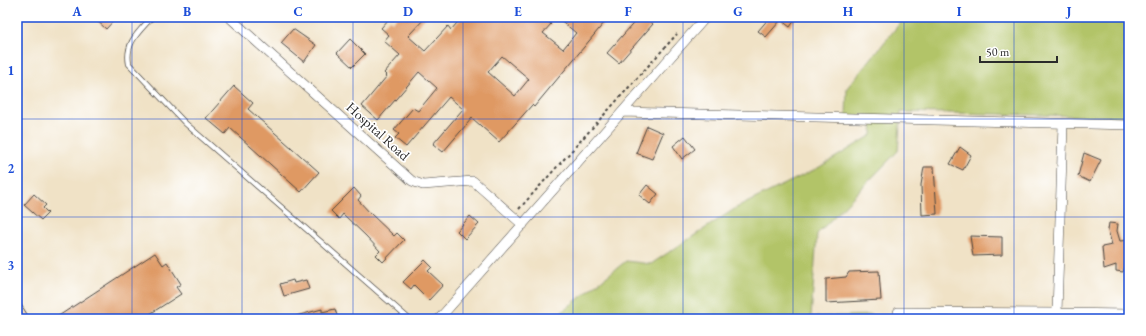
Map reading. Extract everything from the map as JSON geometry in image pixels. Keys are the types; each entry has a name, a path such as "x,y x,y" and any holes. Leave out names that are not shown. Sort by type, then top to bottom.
{"street":[{"name":"Hospital Road","path":"229,17 412,181 423,185 473,181 523,225"},
{"path":"439,319 706,17"},
{"path":"622,112 1129,125"},
{"path":"1057,313 1063,124"},
{"path":"898,312 1129,314"}],"lane":[{"path":"152,17 131,42 127,53 129,64 185,123 409,319"}],"path":[{"path":"513,216 682,29"}],"green space":[{"path":"905,17 1129,17 1129,117 901,112 898,151 817,234 811,317 873,315 873,319 553,319 626,261 651,264 736,208 818,168 872,135 873,118 846,118 847,88"}],"building":[{"path":"93,17 117,17 106,29"},
{"path":"397,17 426,17 408,36 425,51 448,26 451,30 462,17 542,17 551,24 543,33 563,49 576,33 557,17 609,17 534,107 532,105 499,142 472,118 443,152 433,144 463,109 449,97 406,147 395,138 399,134 394,130 413,108 418,111 437,88 419,72 378,120 362,106 387,76 384,73 400,55 384,41 389,35 381,28 389,19 392,22","holes":["502,56 529,79 515,96 488,72"]},
{"path":"639,17 645,17 653,24 619,63 607,53"},
{"path":"770,17 775,17 780,21 766,37 758,31"},
{"path":"777,17 797,17 790,27"},
{"path":"293,29 316,45 304,62 281,43"},
{"path":"350,39 365,54 352,67 337,53"},
{"path":"234,86 253,103 248,109 319,172 301,192 230,128 225,134 206,118"},
{"path":"647,126 663,133 652,159 636,153"},
{"path":"685,136 695,149 682,159 673,146"},
{"path":"960,147 971,155 963,170 950,164"},
{"path":"1084,153 1101,160 1090,182 1078,176"},
{"path":"924,167 934,167 937,214 922,215 921,185"},
{"path":"647,185 658,194 650,204 639,195"},
{"path":"354,188 361,196 358,200 371,214 394,236 397,233 404,240 383,262 376,255 380,251 366,236 343,214 339,219 331,211"},
{"path":"34,194 46,205 43,208 48,213 41,220 24,205"},
{"path":"470,216 479,224 465,239 457,231"},
{"path":"1109,223 1118,224 1117,231 1120,241 1129,240 1129,256 1123,272 1116,271 1116,265 1104,269 1102,247 1112,245 1108,230"},
{"path":"970,236 1002,237 1002,255 973,256"},
{"path":"155,253 163,265 167,262 181,284 176,287 181,294 142,319 54,319"},
{"path":"425,260 432,267 428,271 443,285 429,300 414,285 411,289 403,282"},
{"path":"879,271 881,300 826,303 826,279 846,277 849,272"},
{"path":"293,280 294,283 306,280 309,289 284,296 280,284"},
{"path":"17,298 30,319 17,319"},
{"path":"322,309 322,312 335,309 338,319 296,319 296,316"}]}
